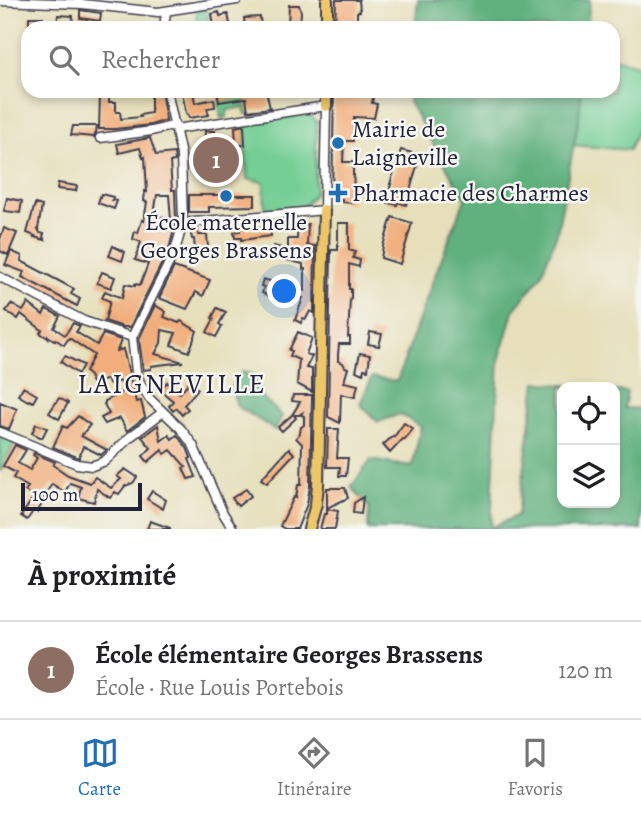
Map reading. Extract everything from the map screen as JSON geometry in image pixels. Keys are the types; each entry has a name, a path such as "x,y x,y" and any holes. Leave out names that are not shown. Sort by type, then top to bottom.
{"main road":[{"path":"327,0 327,21"},
{"path":"326,98 326,106"},
{"path":"309,529 318,485 324,210"}],"street":[{"path":"0,1 82,4 166,12 237,0"},
{"path":"165,21 166,12"},
{"path":"169,98 182,160 183,223 172,257 132,337 138,379 149,398 184,433 193,446 233,529"},
{"path":"100,138 326,106 324,210 183,223"},
{"path":"0,277 84,321 132,337"},
{"path":"0,432 77,464 92,466 105,461 163,412"}],"green space":[{"path":"418,0 590,0 588,21 416,21"},
{"path":"207,9 208,21 196,21 197,11"},
{"path":"620,60 641,66 641,126 638,127 629,150 571,145 578,98 620,98"},
{"path":"246,98 249,113 246,114 244,107 227,110 227,117 221,118 219,102"},
{"path":"409,98 580,98 557,233 541,276 513,311 499,361 491,528 518,515 536,382 557,384 557,508 620,508 620,391 627,392 624,408 641,409 641,529 368,529 369,507 351,487 371,460 412,467 421,427 400,414 378,422 360,404 372,377 397,381 465,199 409,102"},
{"path":"309,114 317,122 315,193 303,207 265,212 264,182 247,179 244,124"},
{"path":"242,372 256,375 261,396 282,416 275,430 237,406 231,387"},
{"path":"0,436 15,442 0,472"}],"building":[{"path":"336,0 359,0 357,21 335,21"},
{"path":"289,5 299,5 300,21 288,21"},
{"path":"80,10 101,13 100,21 80,18"},
{"path":"212,14 228,14 229,21 213,21"},
{"path":"58,15 73,16 72,21 57,21"},
{"path":"29,17 43,17 43,21 29,21"},
{"path":"260,17 260,21 244,21 244,18"},
{"path":"100,98 109,98 109,102 116,102 116,112 120,112 121,119 151,113 151,98 162,98 166,120 151,125 99,129"},
{"path":"183,98 194,98 195,103 214,99 215,107 207,108 209,115 189,118"},
{"path":"218,98 246,98 219,102"},
{"path":"246,98 268,98 270,108 248,111"},
{"path":"334,98 373,98 372,103 377,104 374,118 354,117 353,141 344,141 343,162 353,162 352,203 332,199"},
{"path":"244,125 245,145 236,145 235,127"},
{"path":"73,126 97,126 96,133 94,137 71,135"},
{"path":"205,131 215,131 212,178 202,177"},
{"path":"150,138 156,155 174,153 175,161 170,162 172,190 175,190 176,222 169,249 130,327 105,321 110,301 102,298 105,291 122,298 125,284 140,285 148,264 135,260 141,242 133,239 135,231 138,233 142,220 144,221 147,202 144,201 145,191 147,192 145,157 143,158 140,148 119,153 117,144","holes":["157,195 169,195 171,220 154,215"]},
{"path":"401,150 420,155 406,205 386,202"},
{"path":"58,183 77,186 76,191 57,189"},
{"path":"101,194 117,201 114,209 98,203"},
{"path":"189,195 255,195 255,206 209,207 209,212 189,212"},
{"path":"7,198 22,201 20,213 4,211"},
{"path":"35,204 42,206 38,229 44,234 45,240 27,233"},
{"path":"392,217 412,223 400,264 381,258"},
{"path":"338,223 349,223 349,250 355,252 353,258 360,260 359,267 349,264 350,344 339,344 338,355 338,361 348,368 344,382 358,385 355,397 341,394 340,423 328,417 331,250 338,250"},
{"path":"298,224 308,224 307,245 315,246 314,313 310,311 301,323 295,320 303,298 292,295 288,303 262,293 264,287 261,286 263,279 277,283 278,280 305,291 303,264 272,256 274,246 288,250 288,239 297,239"},
{"path":"249,227 270,227 271,236 241,240 235,238 234,232"},
{"path":"4,228 17,233 8,255 0,251"},
{"path":"198,228 198,235 207,235 208,248 195,250 190,229"},
{"path":"113,246 125,252 122,261 109,256"},
{"path":"11,251 22,256 21,261 74,289 71,294 80,299 77,306 22,277 24,272 5,265"},
{"path":"174,267 210,280 203,296 196,292 187,309 159,298"},
{"path":"102,272 115,277 111,288 97,283"},
{"path":"28,303 43,315 46,309 60,316 54,328 65,335 73,323 80,326 76,332 97,345 103,334 121,340 117,351 123,349 136,402 141,401 145,417 127,431 120,418 105,424 101,418 109,414 105,401 123,392 121,381 109,384 107,379 93,385 85,372 94,355 69,338 64,345 48,338 21,314 18,319 6,311 11,304 23,311"},
{"path":"155,305 166,312 164,317 179,323 181,321 197,331 189,352 171,345 176,333 162,330 161,343 155,354 183,362 151,366 151,369 143,370 139,339"},
{"path":"217,308 226,312 216,337 207,332"},
{"path":"298,332 312,338 306,354 312,356 306,368 312,369 312,392 297,384 299,360 290,356 292,351 289,350"},
{"path":"370,332 382,334 379,346 368,344"},
{"path":"360,353 370,355 368,370 364,369 363,374 356,371"},
{"path":"65,356 83,365 78,374 61,362"},
{"path":"167,382 180,393 189,382 198,389 184,405 188,409 182,415 176,408 173,411 169,406 173,401 160,390"},
{"path":"23,387 37,395 33,402 18,395"},
{"path":"293,395 312,395 310,486 307,504 297,529 285,529 280,526 294,497 296,498 298,485 301,485 302,444 296,438 304,425 304,416 302,413 294,415 296,418 282,431 278,427 292,415 300,402 292,401"},
{"path":"59,398 68,403 59,419 49,413"},
{"path":"0,402 17,409 9,429 0,426"},
{"path":"78,416 90,425 81,436 107,450 101,455 83,446 79,458 53,447 63,426 67,428"},
{"path":"404,423 413,429 390,453 383,445 394,437"},
{"path":"36,424 47,428 42,438 32,433"},
{"path":"158,425 161,441 169,435 172,439 177,435 187,448 196,477 188,479 183,468 186,467 171,450 165,454 162,450 148,462 143,456 151,448 142,437"},
{"path":"328,429 339,429 337,458 348,458 346,476 339,476 340,467 327,467"},
{"path":"15,445 26,450 18,463 30,470 37,458 34,453 55,462 53,465 68,475 90,483 95,477 111,488 121,479 117,476 125,469 137,477 119,494 115,492 110,498 97,489 94,502 78,498 81,487 70,483 65,492 52,484 37,512 34,510 27,520 21,516 34,497 25,491 28,487 13,478 16,473 3,466"},
{"path":"289,448 294,454 267,483 261,479"},
{"path":"327,488 345,488 348,498 327,508"},
{"path":"246,489 251,496 238,506 232,498"},
{"path":"152,491 166,500 163,509 147,499"},
{"path":"363,497 361,514 353,513 354,503"},
{"path":"327,509 338,511 335,529 320,529"},
{"path":"150,521 170,528 170,529 147,529"}],"place":[{"name":"Mairie de Laigneville","path":"338,143"},
{"name":"École élémentaire Georges Brassens","path":"216,160"},
{"name":"Pharmacie des Charmes","path":"338,193"},
{"name":"École maternelle Georges Brassens","path":"226,196"}],"district":[{"name":"LAIGNEVILLE","path":"172,383"}]}
